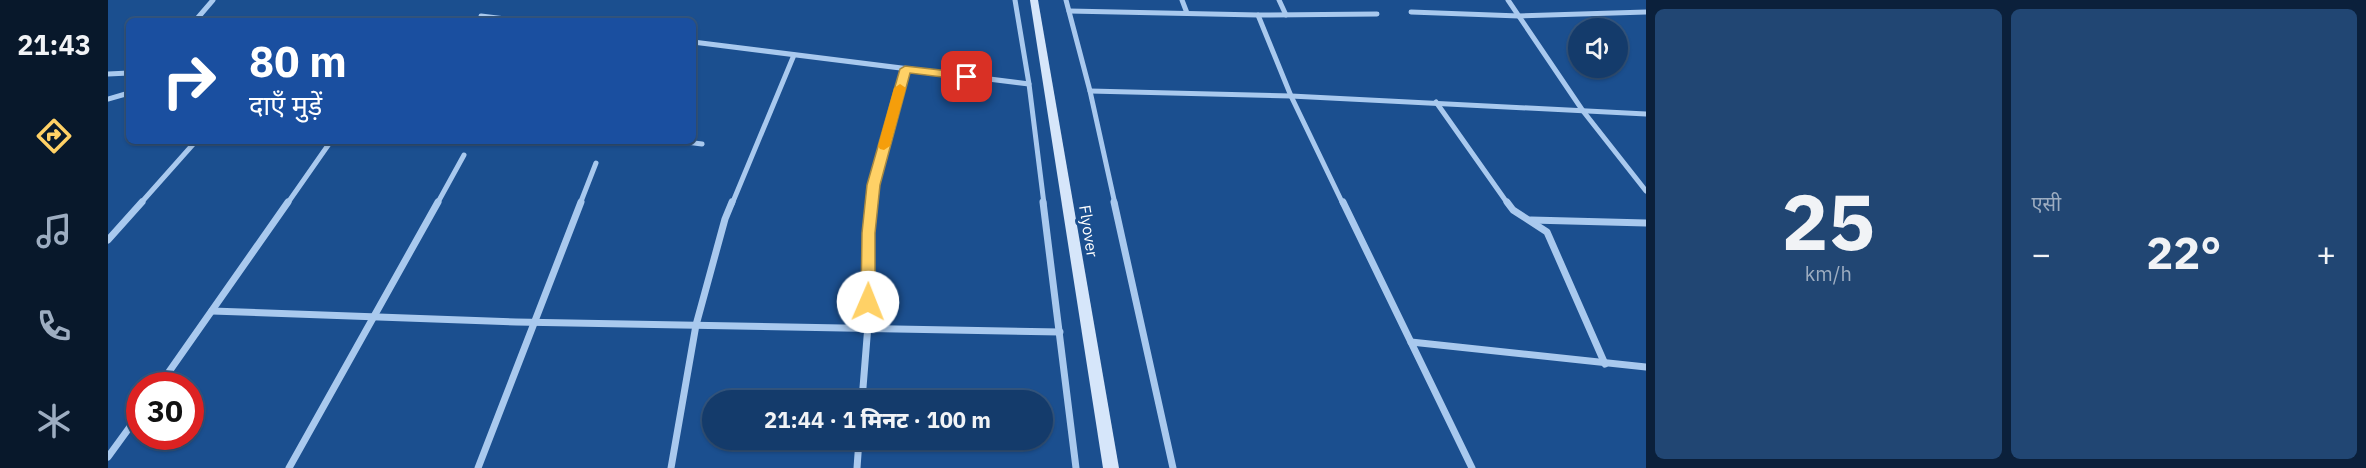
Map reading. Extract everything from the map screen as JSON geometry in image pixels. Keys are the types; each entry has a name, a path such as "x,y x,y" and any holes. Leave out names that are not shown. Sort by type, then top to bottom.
{"main road":[{"name":"Flyover","path":"1034,0 1111,468"}],"street":[{"path":"198,18 213,0"},
{"path":"1015,0 1029,84 1076,468"},
{"path":"1066,0 1090,91 1173,468"},
{"path":"1182,0 1187,13"},
{"path":"1279,0 1286,15"},
{"path":"1508,0 1583,111 1646,191"},
{"path":"1069,11 1258,15 1377,14"},
{"path":"1411,12 1519,16 1646,12"},
{"path":"1258,15 1291,96 1472,468"},
{"path":"481,16 498,18"},
{"path":"696,42 1029,84"},
{"path":"671,468 696,325 725,219 794,56"},
{"path":"863,390 868,326 869,233 874,185 905,69"},
{"path":"108,74 126,73"},
{"path":"1090,91 1291,96 1646,114"},
{"path":"108,99 126,94"},
{"path":"1436,102 1513,210 1547,232 1605,364"},
{"path":"696,143 702,144"},
{"path":"108,240 193,144"},
{"path":"169,372 329,144"},
{"path":"289,468 464,155"},
{"path":"478,468 596,163"},
{"path":"1528,219 1646,223"},
{"path":"212,311 534,322 868,326 1060,332"},
{"path":"1411,342 1646,367"},
{"path":"108,457 126,432"},
{"path":"857,468 858,450"}],"slow traffic":[{"path":"884,146 900,88"}],"route":[{"path":"868,302 869,233 874,185 905,69 967,77"}]}
